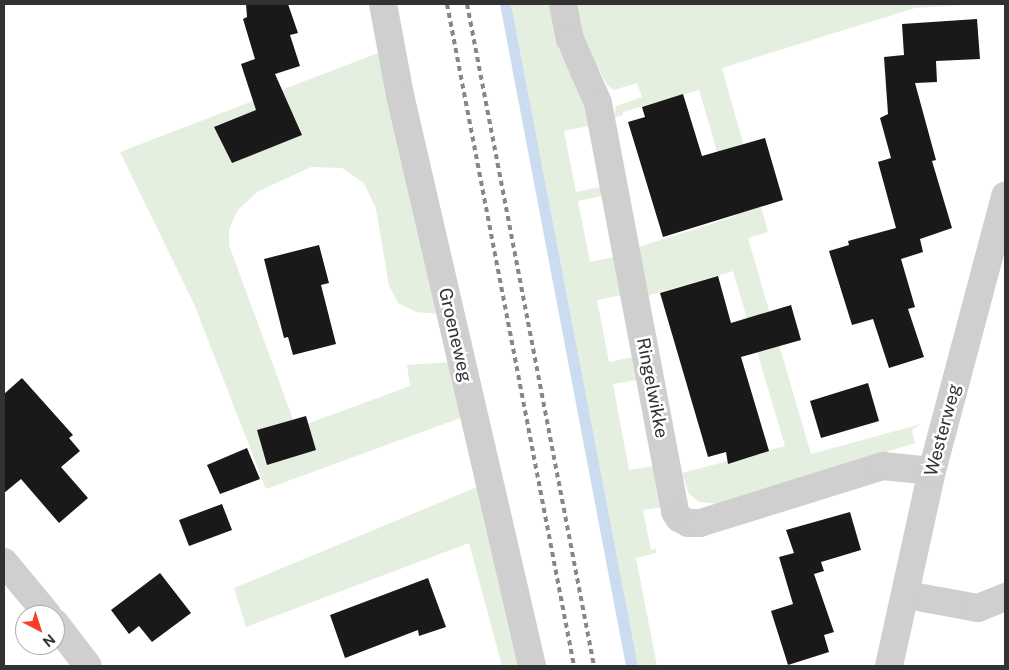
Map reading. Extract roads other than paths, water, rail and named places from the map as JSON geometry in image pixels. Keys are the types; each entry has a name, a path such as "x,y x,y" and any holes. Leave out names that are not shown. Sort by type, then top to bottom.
{"street":[{"name":"Groeneweg","path":"383,4 400,95 532,666"},
{"name":"Ringelwikke","path":"563,4 570,39 598,103 675,512 679,518 688,523 700,523 883,466 932,470"},
{"name":"Westerweg","path":"889,666 907,595 932,470 1005,196"},
{"path":"4,562 40,605"},
{"path":"907,595 978,608 1005,597"},
{"path":"65,636 88,666"}],"water":[{"path":"500,4 511,4 638,666 626,666"}],"railway":[{"path":"447,4 574,666"},
{"path":"467,4 594,666"}]}
